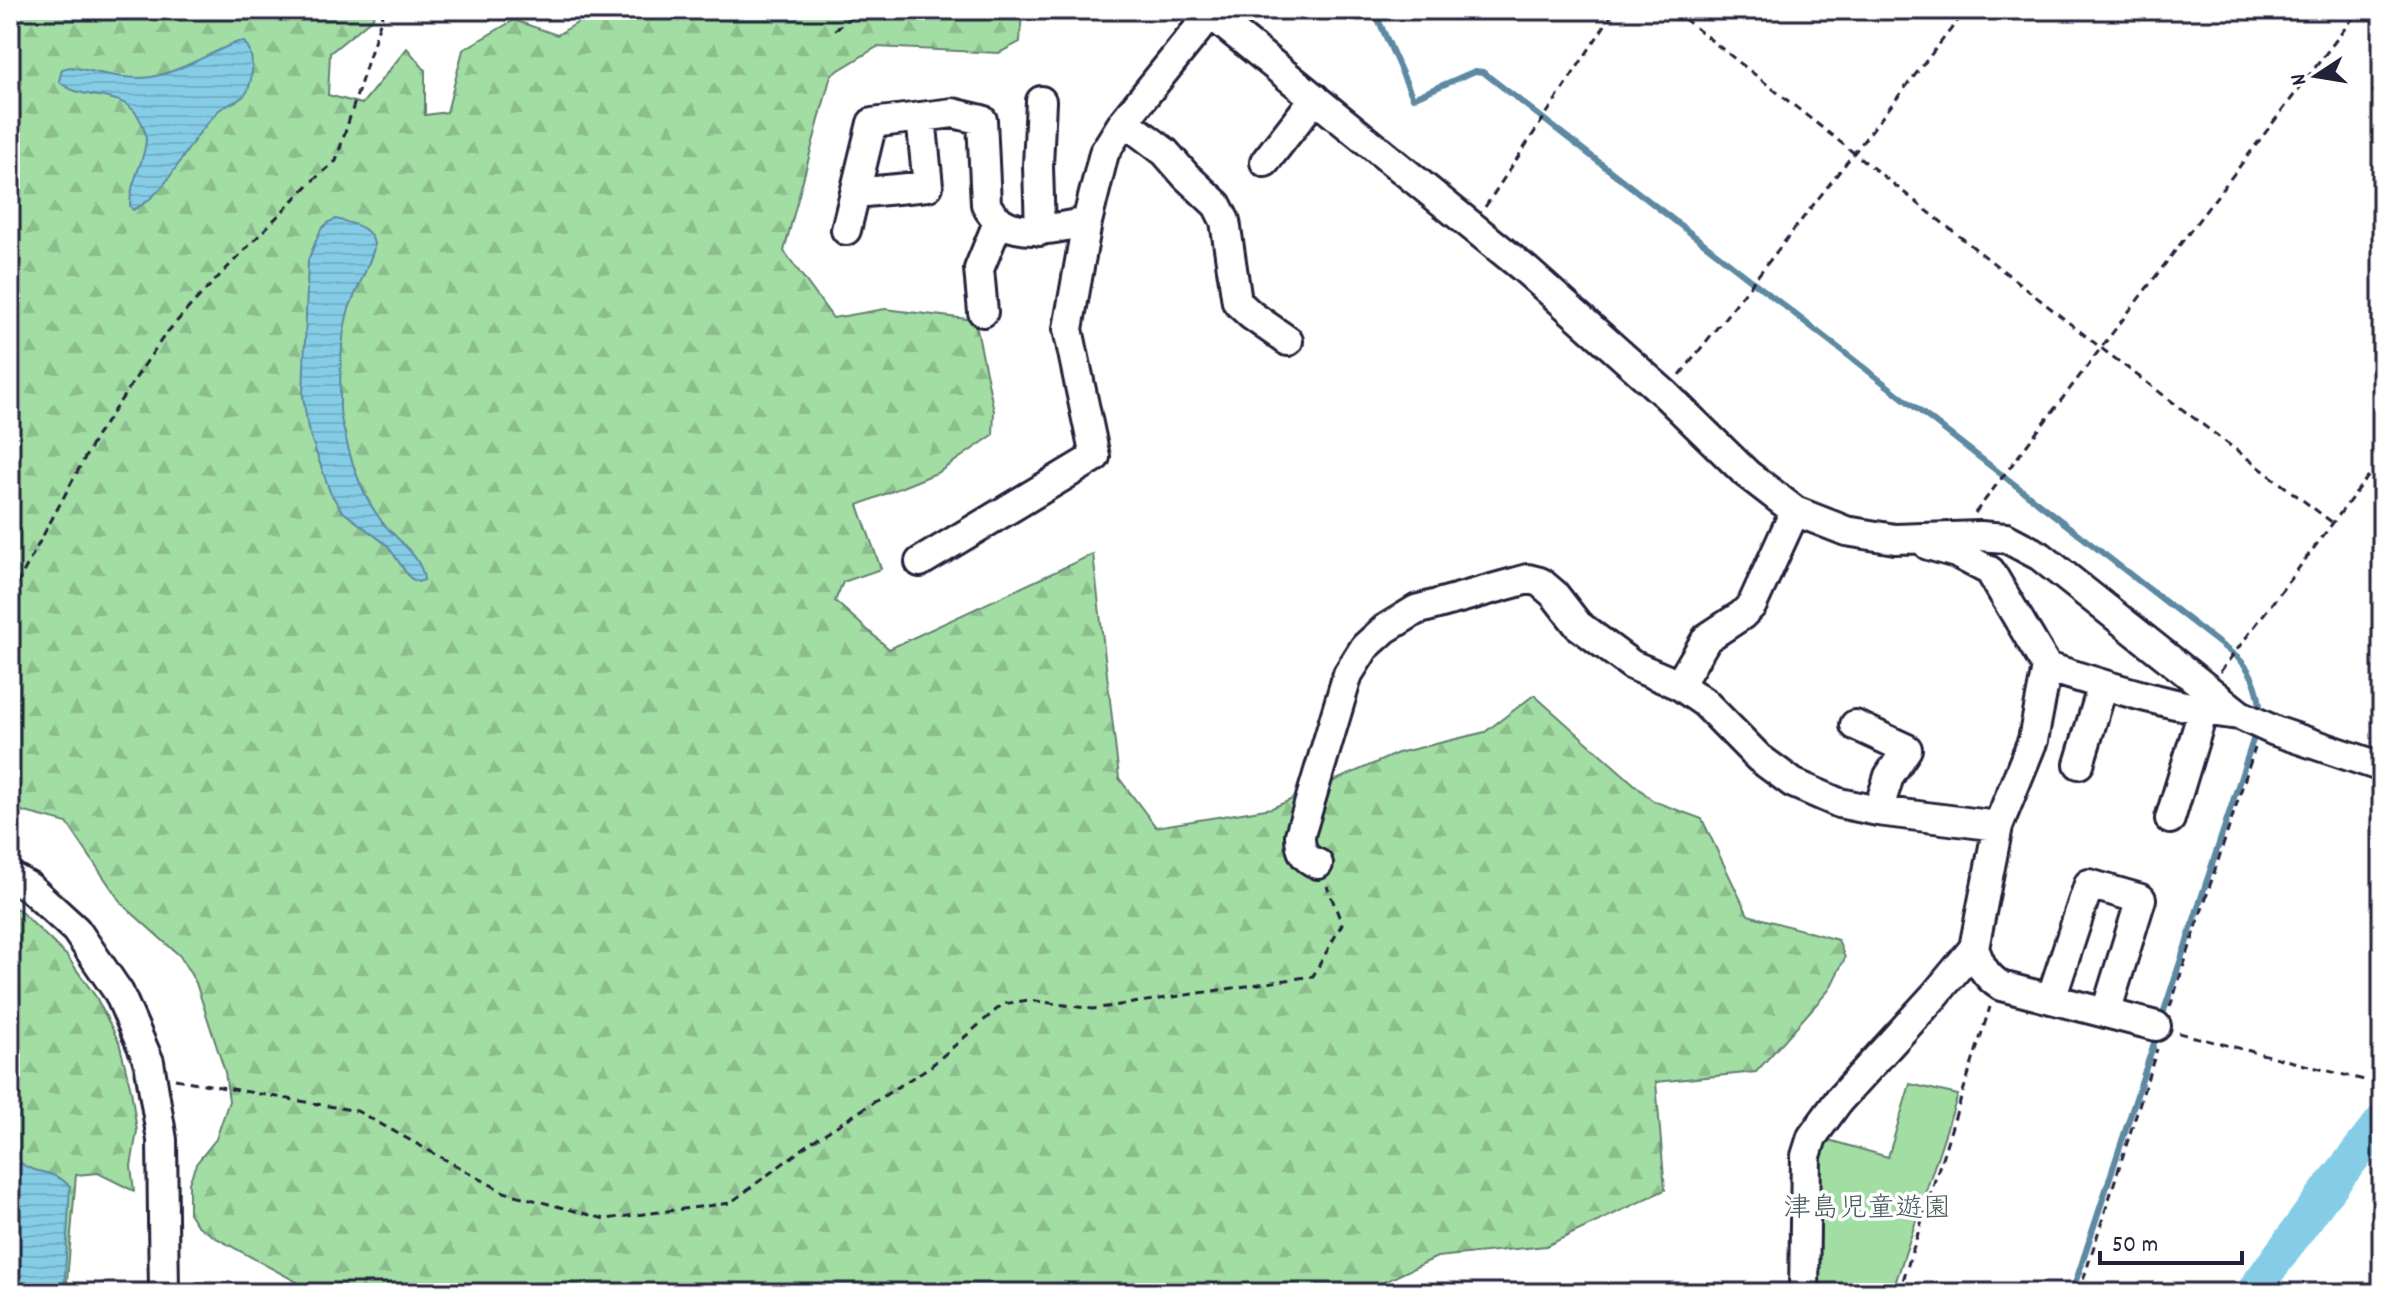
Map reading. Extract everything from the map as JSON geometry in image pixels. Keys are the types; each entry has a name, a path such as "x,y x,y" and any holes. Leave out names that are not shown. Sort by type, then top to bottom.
{"street":[{"path":"920,562 1095,457 1068,329 1087,222 1104,153 1124,121 1208,12 1473,225 1665,394 1747,474 1795,511 1846,531 1908,539 2006,538 2040,556 2251,720"},
{"path":"1265,162 1315,98"},
{"path":"1040,231 1038,166 1041,101"},
{"path":"846,230 872,123 953,113 982,120 986,204 991,214 1005,224 1033,232 1087,222"},
{"path":"855,193 928,186 921,117"},
{"path":"1124,121 1165,152 1217,205 1225,221 1237,302 1288,341"},
{"path":"983,312 979,269 999,220"},
{"path":"1679,685 1707,638 1752,605 1795,511"},
{"path":"1908,539 1956,553 1990,571 2047,667 2203,711 2251,720 2382,767"},
{"path":"1318,864 1300,850 1300,835 1348,674 1365,647 1385,629 1416,610 1528,579 1540,582 1554,594 1578,625 1632,665 1679,685 1705,703 1759,758 1793,783 1839,803 1998,826"},
{"path":"1804,1293 1806,1156 1812,1137 1839,1100 1974,948 1998,826 2033,740 2047,667"},
{"path":"2079,764 2103,685"},
{"path":"2170,819 2203,711"},
{"path":"1855,725 1907,749 1889,776 1878,811"},
{"path":"10,876 29,887 76,930 119,993 149,1062 162,1140 164,1293"},
{"path":"2051,999 2089,884 2141,899 2106,1012"},
{"path":"1974,948 1982,970 1997,984 2165,1029"}],"path":[{"path":"10,597 96,437 164,336 311,182 336,161 384,10"},
{"path":"835,30 859,10"},
{"path":"1673,10 2101,348 2333,523"},
{"path":"1665,394 1966,10"},
{"path":"1957,538 2359,10"},
{"path":"1473,225 1612,12"},
{"path":"2230,657 2382,458"},
{"path":"2079,1293 2165,1029 2251,720"},
{"path":"171,1079 357,1111 504,1192 605,1219 730,1203 813,1141 931,1066 1003,1004 1029,1000 1093,1009 1313,976 1342,924 1318,864"},
{"path":"1899,1293 1997,984"},
{"path":"2165,1029 2368,1081"}],"green space":[{"path":"10,10 375,10 373,18 330,53 328,95 362,104 407,48 425,70 425,115 447,112 463,50 514,20 557,35 599,10 1022,10 1020,42 999,53 877,47 831,75 784,251 833,318 885,309 975,320 994,411 993,435 939,472 858,505 881,569 843,582 835,601 889,649 1093,554 1119,778 1156,827 1272,808 1398,753 1485,732 1534,695 1653,801 1702,819 1748,915 1838,940 1845,958 1829,990 1756,1072 1656,1082 1665,1190 1546,1246 1437,1257 1361,1293 317,1293 216,1238 197,1225 189,1213 189,1183 196,1164 216,1139 229,1101 225,1072 196,983 180,956 122,904 67,823 10,808"},
{"path":"10,905 66,955 96,997 119,1042 137,1131 131,1166 134,1191 98,1173 76,1175 66,1293 10,1293"},
{"name":"津島児童遊園","path":"1910,1084 1958,1095 1892,1293 1811,1293 1818,1160 1825,1139 1888,1157"}],"water":[{"path":"238,42 248,46 251,58 248,90 218,111 165,183 133,210 130,206 131,196 146,139 141,121 130,107 121,102 68,88 59,81 62,69 70,67 121,77 151,77 185,66"},
{"path":"336,219 364,229 374,244 345,323 340,373 341,420 364,492 382,522 419,564 424,580 418,582 410,578 387,545 342,511 330,492 308,429 303,396 308,260 321,229"},
{"path":"10,1150 24,1165 62,1179 70,1186 64,1293 10,1293"}],"waterway":[{"path":"1374,10 1413,98 1475,71 1483,72 2238,658 2254,680 2260,706"},
{"path":"2161,1020 2254,737"},
{"path":"2072,1293 2157,1034"},
{"path":"2252,1293 2382,1121"}]}
